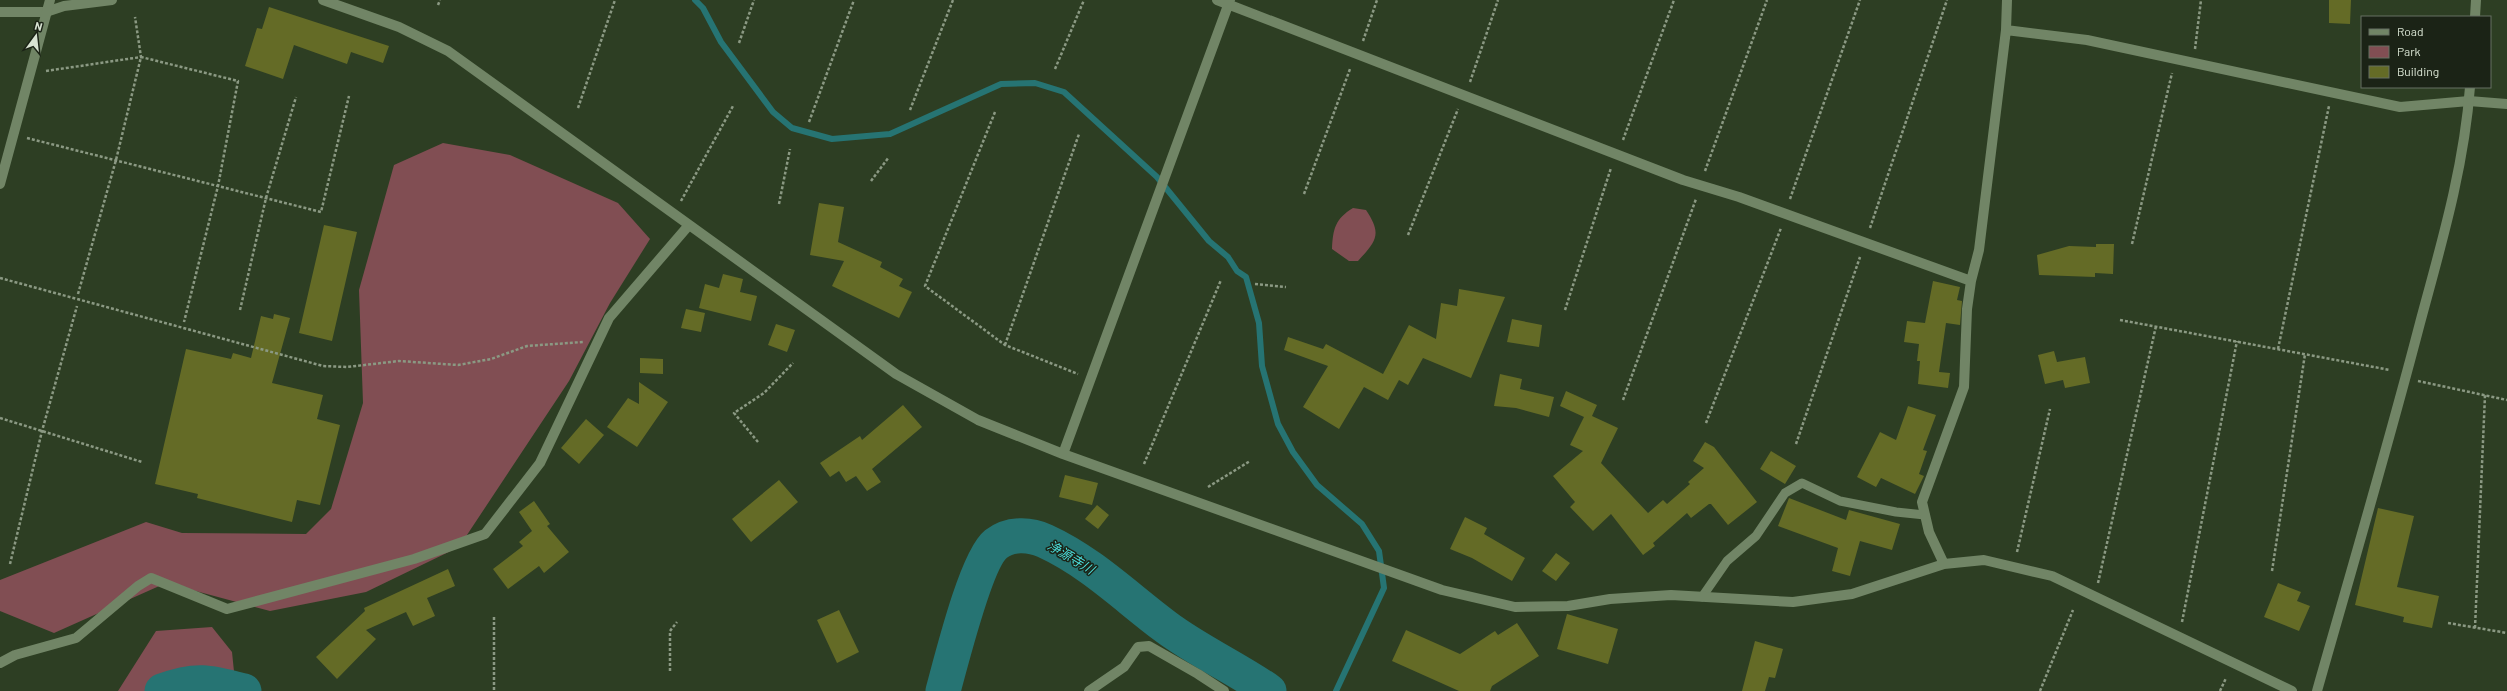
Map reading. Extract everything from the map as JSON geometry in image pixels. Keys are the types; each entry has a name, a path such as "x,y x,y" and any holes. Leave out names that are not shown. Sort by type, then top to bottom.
{"street":[{"path":"0,184 50,0"},
{"path":"0,12 46,12 64,6 112,0"},
{"path":"324,0 399,27 448,51 896,374 978,420 1063,454 1442,590 1515,607 1568,606 1610,599 1671,595 1793,602 1852,594 1944,564 1984,560 2052,576 2292,691"},
{"path":"1217,0 1229,2 1683,180 1739,197 1971,281"},
{"path":"1944,564 1929,532 1922,502 1964,387 1971,281 1979,250 2006,30 2007,0"},
{"path":"2475,16 2476,0"},
{"path":"1063,454 1229,2"},
{"path":"2006,30 2088,40 2400,107 2468,101 2507,104"},
{"path":"2317,691 2406,379 2448,218 2463,148 2470,88"},
{"path":"0,663 15,655 76,638 151,578 227,609 414,559 485,534 540,463 608,318 689,225"},
{"path":"1088,691 1124,668 1138,647 1149,646 1198,674 1224,691"}],"lane":[{"path":"1702,597 1727,561 1756,536 1785,493 1802,483 1840,501 1896,512 1925,515"}],"path":[{"path":"438,5 440,0"},
{"path":"578,108 615,0"},
{"path":"739,43 754,0"},
{"path":"809,122 854,0"},
{"path":"910,110 953,0"},
{"path":"1055,69 1084,0"},
{"path":"1363,42 1377,0"},
{"path":"1470,82 1498,0"},
{"path":"1623,140 1674,0"},
{"path":"1705,171 1767,0"},
{"path":"1789,200 1860,0"},
{"path":"1870,228 1948,0"},
{"path":"2195,54 2201,0"},
{"path":"78,294 116,160 141,56 135,17"},
{"path":"40,72 141,56 238,82 218,186 184,322"},
{"path":"1304,194 1350,69"},
{"path":"2132,244 2173,71"},
{"path":"23,137 321,212 349,96"},
{"path":"240,310 266,198 296,97"},
{"path":"2278,349 2330,101"},
{"path":"681,201 733,106"},
{"path":"1408,235 1458,109"},
{"path":"995,112 925,286 1005,345 1080,375"},
{"path":"1005,345 1079,134"},
{"path":"779,204 790,149"},
{"path":"871,180 889,157"},
{"path":"1565,310 1612,165"},
{"path":"1623,400 1696,197"},
{"path":"1706,423 1781,228"},
{"path":"1796,444 1860,257"},
{"path":"0,278 323,366 347,367 399,362 458,365 491,359 527,346 596,341"},
{"path":"1144,464 1221,280"},
{"path":"1255,284 1286,287"},
{"path":"10,564 42,431 77,306"},
{"path":"2120,320 2390,370"},
{"path":"2098,585 2156,326"},
{"path":"2182,622 2237,341"},
{"path":"2272,571 2305,354"},
{"path":"758,442 734,413 764,393 792,363"},
{"path":"2412,380 2507,400"},
{"path":"2475,628 2485,395"},
{"path":"2016,554 2050,409"},
{"path":"0,418 142,462"},
{"path":"1208,487 1250,461"},
{"path":"2040,691 2073,610"},
{"path":"494,617 494,691"},
{"path":"670,671 670,632 677,622"},
{"path":"2448,623 2507,633"},
{"path":"2220,691 2226,678"}],"green space":[{"path":"443,143 510,155 618,203 650,239 610,303 569,381 459,547 366,592 270,611 166,583 54,633 0,611 0,580 146,522 182,533 306,534 331,509 363,403 359,290 394,165"},
{"path":"1353,208 1366,210 1376,231 1370,248 1358,261 1349,261 1332,249 1336,225 1342,216"},
{"path":"212,627 232,652 236,691 118,691 156,631"}],"building":[{"path":"2329,0 2351,0 2350,24 2329,23"},
{"path":"269,7 389,46 383,63 351,52 347,64 294,45 283,79 245,66 257,28 262,29"},
{"path":"819,203 844,207 838,242 882,262 880,267 903,279 899,286 912,292 899,318 832,286 844,261 810,255"},
{"path":"324,225 357,232 332,341 299,333"},
{"path":"2096,244 2114,244 2113,274 2095,273 2095,277 2039,275 2037,255 2069,246 2096,247"},
{"path":"723,274 743,279 740,292 757,296 751,321 699,308 705,284 719,288"},
{"path":"1933,281 1960,287 1957,300 1962,301 1960,325 1946,323 1939,372 1950,373 1948,388 1918,384 1920,361 1917,361 1919,344 1904,342 1907,321 1925,323"},
{"path":"1459,289 1505,297 1471,378 1423,358 1408,385 1399,380 1388,400 1364,387 1339,429 1303,407 1328,366 1284,350 1288,337 1323,349 1326,344 1383,374 1409,325 1436,339 1441,303 1457,306"},
{"path":"686,309 705,313 701,332 681,328"},
{"path":"274,314 290,318 272,383 323,395 317,419 340,425 320,505 297,500 292,522 197,498 198,494 155,484 186,349 231,359 233,353 251,358 261,316 273,319"},
{"path":"1512,319 1542,325 1539,347 1507,342"},
{"path":"776,324 795,330 787,352 768,345"},
{"path":"2054,351 2057,362 2085,357 2090,383 2065,388 2063,380 2045,384 2038,355"},
{"path":"640,358 663,359 663,374 640,373"},
{"path":"1500,374 1522,379 1520,389 1554,397 1549,417 1516,408 1494,406"},
{"path":"639,382 668,402 637,447 607,427 628,398 639,404"},
{"path":"1566,391 1597,405 1592,416 1618,428 1601,463 1648,513 1663,500 1667,504 1690,484 1688,482 1704,468 1693,461 1705,442 1714,447 1757,502 1728,525 1711,504 1691,518 1687,513 1653,543 1655,546 1643,555 1611,514 1593,531 1570,507 1575,502 1553,476 1583,451 1570,445 1584,417 1560,406"},
{"path":"903,405 922,427 872,469 881,482 867,491 856,476 846,482 839,471 830,477 820,463 860,436 862,440"},
{"path":"1908,406 1936,415 1923,450 1927,451 1919,474 1924,476 1915,494 1881,478 1876,487 1857,477 1880,432 1896,440"},
{"path":"586,419 604,435 579,464 561,448"},
{"path":"1771,451 1796,466 1785,484 1760,469"},
{"path":"1065,475 1098,483 1092,505 1059,497"},
{"path":"779,480 798,502 751,542 732,519"},
{"path":"1789,498 1846,520 1849,510 1900,524 1892,550 1860,541 1850,576 1832,571 1838,548 1778,526"},
{"path":"534,501 550,524 547,526 569,552 544,573 539,566 508,589 493,569 523,546 519,542 532,531 519,512"},
{"path":"1097,505 1109,515 1098,529 1085,519"},
{"path":"2378,508 2414,516 2397,587 2439,596 2432,628 2403,622 2404,617 2355,605"},
{"path":"1465,517 1487,528 1484,534 1525,558 1512,581 1472,558 1450,549"},
{"path":"1556,553 1570,563 1556,581 1542,571"},
{"path":"448,569 455,586 427,598 435,616 413,626 406,612 366,630 376,639 337,679 316,657 365,611 364,608"},
{"path":"2278,583 2301,592 2297,601 2310,606 2299,631 2264,617"},
{"path":"839,610 859,652 837,663 817,620"},
{"path":"1567,614 1618,629 1608,664 1557,649"},
{"path":"1517,623 1539,656 1492,686 1490,691 1459,691 1392,661 1406,630 1460,654 1495,631 1498,635"},
{"path":"1755,641 1783,649 1775,678 1769,677 1765,691 1742,691"}],"waterway":[{"path":"695,0 703,8 721,42 773,112 792,128 832,139 890,134 1001,84 1035,83 1064,92 1157,177 1209,241 1228,257 1237,271 1246,277 1259,323 1262,366 1278,424 1293,452 1317,485 1362,524 1379,551 1384,588 1336,691"},
{"name":"浄源寺川","path":"943,691 965,613 980,570 988,554 996,544 1002,540 1014,536 1027,536 1045,541 1078,559 1178,636 1269,691"},
{"name":"浄源寺川","path":"162,691 185,684 194,683 222,685 244,691"}]}
